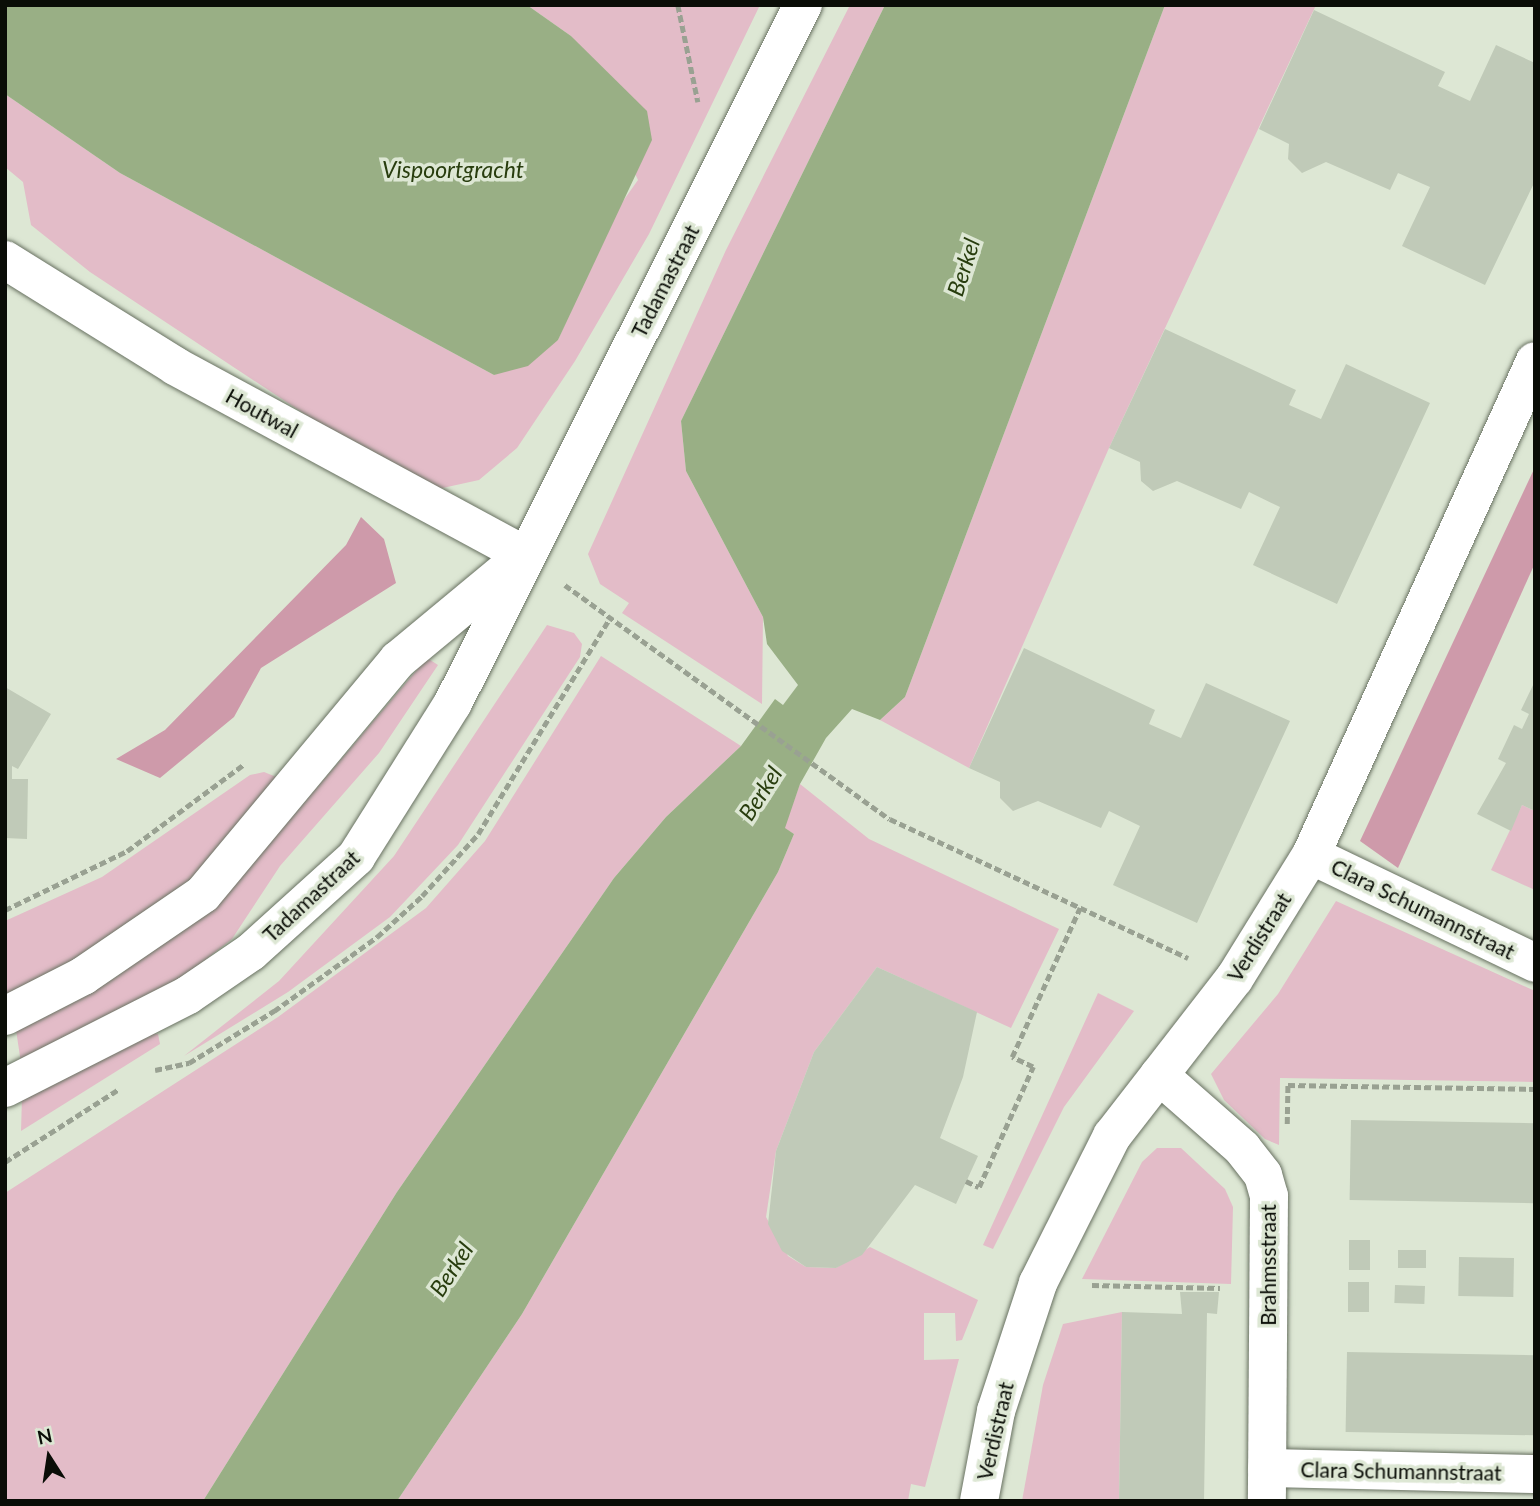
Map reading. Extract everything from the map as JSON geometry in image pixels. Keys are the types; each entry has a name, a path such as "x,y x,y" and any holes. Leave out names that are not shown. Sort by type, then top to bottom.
{"street":[{"name":"Tadamastraat","path":"5,1088 188,995 251,952 356,857 453,703 524,555 803,5"},
{"name":"Houtwal","path":"5,260 175,366 524,555"},
{"name":"Verdistraat","path":"979,1501 996,1411 1038,1283 1112,1136 1234,979 1311,855 1535,361"},
{"name":"Tadamastraat","path":"5,1016 83,976 203,894 398,660 524,555"},
{"name":"Clara Schumannstraat","path":"1311,855 1535,963"},
{"name":"Brahmsstraat","path":"1159,1075 1263,1175 1270,1289 1267,1484"},
{"name":"Clara Schumannstraat","path":"1267,1484 1535,1474"}],"path":[{"path":"678,5 699,108"},
{"path":"524,555 711,693 830,770 890,819 1234,979"},
{"path":"150,1066 144,1072 189,1063 274,1011 377,937 422,896 478,834 610,618"},
{"path":"966,1181 979,1187 1033,1067 1012,1057 1080,908"},
{"path":"5,1163 132,1080"},
{"path":"1263,1175 1287,1147 1288,1086 1535,1089"},
{"path":"1038,1283 1270,1289"}],"shaded area":[{"path":"527,5 760,5 649,234 575,361 517,448 479,480 438,489 389,470 90,272 31,225 23,182 5,167 5,94 120,173 494,375 558,340 611,218 638,180 571,36"},
{"path":"850,5 885,5 681,421 686,471 763,617 762,704 622,613 629,603 600,584 588,554 726,250"},
{"path":"1165,5 1316,5 1109,448 969,768 880,720 905,697"},
{"path":"1535,467 1535,563 1398,868 1360,841"},
{"path":"361,517 384,539 396,583 261,668 234,717 160,778 116,759 165,730 346,545"},
{"path":"547,625 574,633 582,644 580,657 458,845 390,917 288,992 184,1056 279,981 394,856"},
{"path":"601,656 741,746 666,817 614,878 397,1192 203,1501 5,1501 5,1193 278,1017 426,908 485,841"},
{"path":"427,658 438,665 379,753 280,866 232,939 187,974 21,1063 16,1030 113,979 225,896"},
{"path":"264,772 279,778 185,886 68,965 5,996 5,921 102,877 250,775"},
{"path":"800,784 869,839 1059,929 1011,1028 877,967 814,1052 776,1151 766,1217 788,1256 806,1267 836,1268 870,1247 978,1300 962,1340 956,1341 955,1313 924,1313 924,1360 959,1359 925,1487 911,1484 908,1501 397,1501 522,1314 778,872 794,834 784,828"},
{"path":"1522,805 1535,811 1535,890 1491,870"},
{"path":"1336,901 1535,991 1535,1082 1280,1078 1279,1145 1265,1139 1224,1100 1211,1074 1278,994"},
{"path":"1098,993 1134,1011 1064,1107 993,1249 983,1245"},
{"path":"150,1033 158,1034 160,1044 21,1131 22,1097"},
{"path":"1157,1148 1181,1148 1225,1189 1233,1207 1231,1284 1082,1279 1142,1162"},
{"path":"1122,1312 1119,1501 1022,1501 1043,1385 1063,1324"}],"water":[{"name":"Vispoortgracht","path":"5,5 527,5 571,36 647,111 652,140 558,340 528,366 494,375 120,173 5,94"},
{"name":"Berkel","path":"885,5 1165,5 905,697 880,720 852,709 826,738 800,784 785,828 794,834 778,872 522,1314 397,1501 203,1501 397,1192 614,878 666,817 741,746 775,699 783,705 798,685 767,644 763,617 686,471 681,421"}],"building":[{"path":"1314,10 1445,72 1438,86 1470,101 1496,45 1535,63 1535,181 1485,285 1402,246 1430,187 1398,173 1390,190 1326,162 1302,173 1288,159 1289,144 1259,129"},
{"path":"1165,329 1296,390 1289,405 1321,419 1346,364 1430,403 1337,604 1253,565 1280,507 1249,492 1241,509 1177,481 1153,491 1141,481 1140,462 1109,448"},
{"path":"1024,648 1155,710 1149,724 1181,738 1206,683 1290,721 1197,923 1113,885 1140,826 1109,811 1101,828 1038,801 1013,811 1000,798 1000,782 969,768"},
{"path":"1535,681 1535,811 1522,805 1511,831 1477,814 1506,763 1498,759 1514,725 1522,729 1529,714 1521,710"},
{"path":"5,687 51,714 18,769 12,766 12,779 28,779 27,839 5,838"},
{"path":"877,967 977,1012 963,1077 940,1138 978,1156 956,1204 915,1185 862,1255 836,1268 806,1267 782,1251 768,1224 776,1151 814,1052"},
{"path":"1351,1120 1535,1123 1534,1203 1350,1200"},
{"path":"1349,1240 1370,1240 1370,1270 1349,1270"},
{"path":"1398,1250 1426,1250 1426,1268 1398,1268"},
{"path":"1459,1257 1514,1258 1513,1297 1458,1296"},
{"path":"1348,1282 1369,1282 1369,1312 1348,1312"},
{"path":"1395,1285 1425,1286 1424,1304 1394,1303"},
{"path":"1180,1292 1219,1292 1217,1314 1207,1313 1204,1501 1119,1501 1122,1312 1182,1314"},
{"path":"1347,1352 1535,1355 1534,1435 1346,1432"}]}
